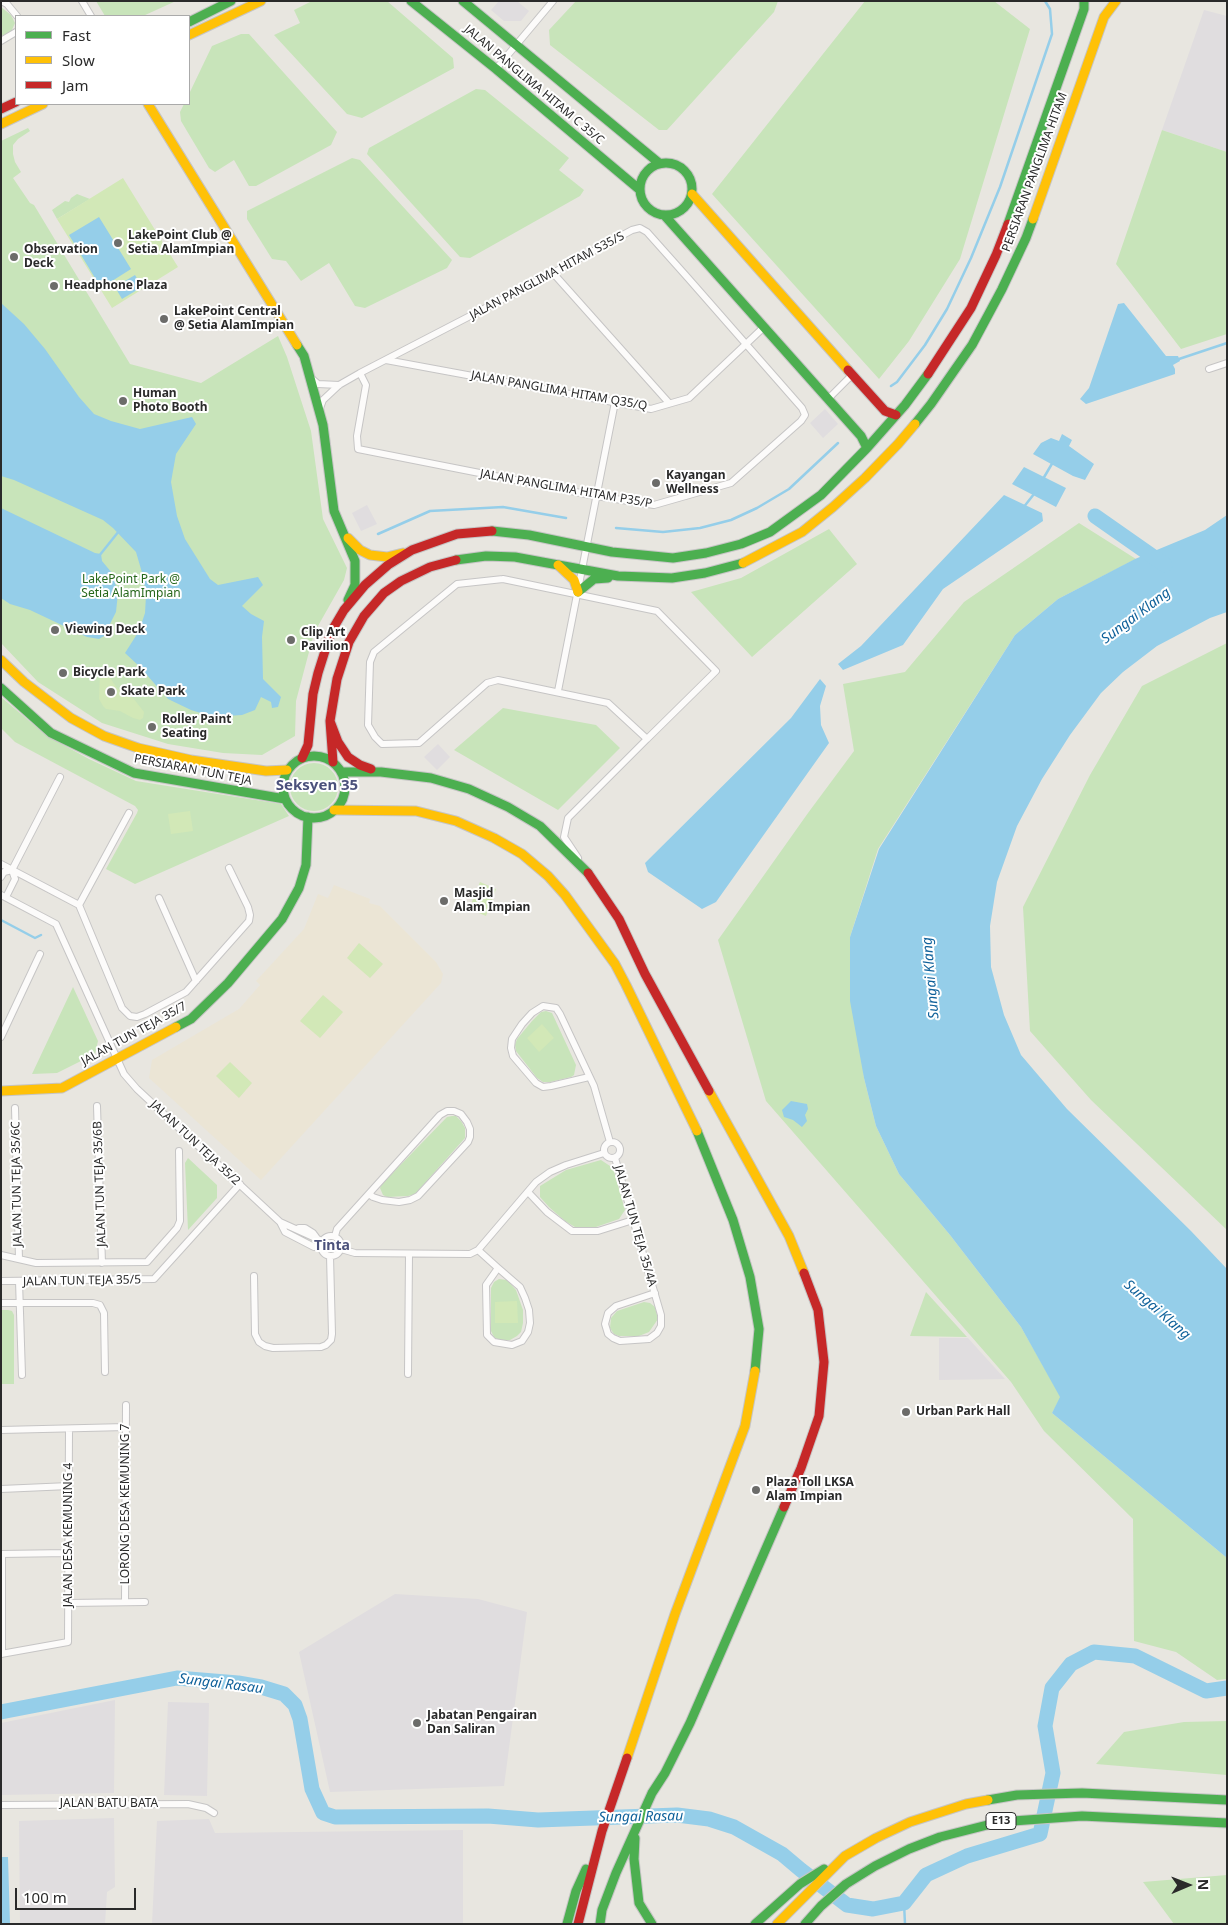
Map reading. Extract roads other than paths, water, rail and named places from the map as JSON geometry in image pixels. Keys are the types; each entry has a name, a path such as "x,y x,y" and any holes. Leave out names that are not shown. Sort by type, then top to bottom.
{"main road":[{"path":"190,22 231,1"},
{"path":"190,35 261,1"},
{"name":"JALAN PANGLIMA HITAM C 35/C","path":"411,1 496,69 640,190"},
{"name":"JALAN PANGLIMA HITAM C 35/C","path":"463,1 659,163"},
{"name":"PERSIARAN PANGLIMA HITAM","path":"302,758 308,745 313,694 331,632 344,610 365,584 388,565 412,550 457,534 503,532 529,535 612,552 673,558 706,553 741,544 770,532 821,495 867,448 932,369 956,334 984,284 1034,153 1084,10 1084,1"},
{"name":"PERSIARAN PANGLIMA HITAM","path":"332,762 330,721 337,679 349,642 364,616 384,593 401,581 430,567 464,558 486,556 515,557 618,576 672,578 705,573 742,563 802,532 833,507 898,444 958,366 972,345 1002,289 1026,238 1104,17 1116,1"},
{"path":"1,109 15,102"},
{"path":"1,124 41,105"},
{"path":"149,105 304,356 319,412 328,456 334,512 355,560 355,585 344,610"},
{"path":"659,163 673,163 682,168 691,180 692,194 684,209 675,214 665,216 655,213 646,207 641,198 640,190 645,173 659,163"},
{"path":"692,194 886,410 896,415"},
{"path":"665,216 861,436 867,448"},
{"path":"339,525 350,541 360,550 370,555 387,557 412,550"},
{"path":"555,564 574,580 577,593"},
{"path":"577,593 587,583 594,580 618,576"},
{"name":"PERSIARAN TUN TEJA","path":"1,660 24,682 71,718 104,736 138,748 191,760 266,771 288,770"},
{"name":"PERSIARAN TUN TEJA","path":"1,688 51,733 134,773 285,799"},
{"path":"330,721 338,742 348,757 360,765 381,772"},
{"path":"321,756 332,762 341,772 345,783 341,802 334,810 323,817 308,817 294,811 285,799 284,779 288,770 302,758 321,756"},
{"path":"341,772 381,772 432,778 469,789 540,826 589,874 619,919 645,974 789,1236 818,1310 824,1362 819,1416 801,1468 690,1723 665,1773 652,1793 616,1873 602,1910 600,1924"},
{"path":"334,810 416,811 456,821 494,838 522,854 548,876 601,944 615,964 626,985 690,1116 733,1220 750,1277 759,1329 754,1381 745,1426 675,1614 651,1690 617,1786 602,1831 578,1924"},
{"name":"JALAN TUN TEJA 35/7","path":"1,1091 62,1088 191,1019 228,983 282,919 299,888 306,865 308,817"},
{"name":"E13","path":"780,1921 845,1856 876,1838 935,1813 989,1799 1017,1795 1082,1793 1227,1800"},
{"name":"E13","path":"805,1924 821,1906 846,1884 875,1866 909,1849 940,1837 990,1824 1082,1816 1227,1823"},
{"path":"567,1924 576,1891 602,1831"},
{"path":"635,1833 634,1859 639,1903 652,1924"},
{"path":"755,1924 800,1884 845,1856"}],"street":[{"path":"1,1 7,4 16,15"},
{"path":"82,1 90,15"},
{"path":"496,69 553,1"},
{"path":"1,40 15,33"},
{"name":"JALAN PANGLIMA HITAM S35/S","path":"319,412 323,400 339,385 632,230 640,228 647,232 802,408 805,414"},
{"path":"553,273 669,403"},
{"name":"JALAN PANGLIMA HITAM Q35/Q","path":"386,360 651,409 688,398 764,327"},
{"path":"1209,369 1227,363"},
{"name":"JALAN PANGLIMA HITAM P35/P","path":"360,374 366,385 357,436 358,449 654,506 731,483 802,421 805,414"},
{"path":"828,399 853,374"},
{"path":"309,376 318,384 339,385"},
{"path":"558,691 615,402"},
{"path":"589,874 564,837 568,818 716,671 657,611 503,579 457,584 374,652 370,662 368,725 382,744 419,743 490,682 498,680 558,691 608,703 647,739"},
{"path":"4,896 15,879 12,870 60,777"},
{"path":"79,905 129,813"},
{"path":"1,864 79,905 122,1008 130,1016 137,1017 186,992 249,921 248,907 229,868"},
{"path":"1,877 4,872 12,870"},
{"name":"JALAN TUN TEJA 35/2","path":"4,896 56,924 124,1074 280,1222 285,1232 314,1247 322,1244 316,1237 311,1237 280,1222"},
{"path":"159,898 196,981"},
{"path":"1,1037 40,954"},
{"path":"589,1077 551,1086 543,1087 536,1084 514,1056 511,1048 512,1039 532,1013 543,1006 556,1008 594,1086 610,1142"},
{"name":"JALAN TUN TEJA 35/6B","path":"97,1106 102,1262"},
{"name":"JALAN TUN TEJA 35/6C","path":"15,1108 19,1259"},
{"path":"335,1236 337,1229 440,1114 454,1111 461,1114 470,1129 468,1142 418,1196 399,1202 382,1200 369,1194"},
{"path":"610,1142 617,1143 620,1149 619,1155 615,1158 610,1158 604,1153 605,1145 610,1142"},
{"path":"1,1255 36,1263 146,1262 177,1228 180,1221 179,1151"},
{"path":"341,1249 355,1253 470,1254 478,1250 536,1182 550,1172 604,1153"},
{"name":"JALAN TUN TEJA 35/4A","path":"615,1158 662,1316 661,1326 657,1333 649,1339 620,1341 608,1334 605,1324 608,1313 616,1306 655,1293"},
{"name":"JALAN TUN TEJA 35/5","path":"1,1281 154,1279 240,1184"},
{"path":"528,1192 547,1212 572,1231 598,1231 633,1220"},
{"path":"329,1236 335,1236 341,1242 341,1249 336,1255 330,1256 324,1254 322,1244 329,1236"},
{"path":"478,1250 520,1287 526,1298 530,1323 528,1332 522,1341 512,1346 494,1342 487,1335 486,1285 498,1268"},
{"path":"408,1374 409,1254"},
{"path":"254,1276 254,1334 258,1342 273,1348 321,1347 331,1340 332,1334 330,1256"},
{"path":"19,1281 22,1376"},
{"path":"1,1303 92,1303 100,1305 104,1313 105,1372"},
{"name":"LORONG DESA KEMUNING 7","path":"125,1602 126,1406"},
{"path":"1,1430 126,1427"},
{"name":"JALAN DESA KEMUNING 4","path":"2,1654 68,1642 69,1428"},
{"path":"1,1488 69,1486"},
{"path":"2,1654 2,1554 68,1553"},
{"path":"68,1603 146,1602"},
{"name":"JALAN BATU BATA","path":"1,1805 188,1804 206,1808 214,1813"}],"water":[{"path":"99,217 131,269 101,288 69,235"},
{"path":"135,275 142,287 122,299 115,287"},
{"path":"1,303 24,324 45,349 79,397 94,414 140,429 192,417 196,424 176,454 171,482 177,516 185,539 210,579 218,585 258,577 263,585 242,606 251,614 264,621 262,637 263,679 281,697 278,707 272,708 271,702 261,697 255,710 242,715 213,717 191,710 168,699 125,653 139,631 145,613 146,596 143,576 136,552 103,520 1,476"},
{"path":"1124,303 1166,356 1178,356 1180,361 1173,365 1175,374 1086,404 1080,399 1089,388 1118,304"},
{"path":"1062,434 1072,440 1069,446 1094,464 1085,480 1073,476 1033,454 1041,443 1051,438 1059,441"},
{"path":"1024,467 1066,488 1056,507 1012,484"},
{"path":"1004,495 1042,513 1043,521 943,589 903,645 843,670 838,664 861,646"},
{"path":"1,508 95,553 101,554 102,561 112,573 118,593 116,612 104,636 99,639 87,637 30,610 10,604 1,598"},
{"name":"Sungai Klang","path":"1227,515 1227,612 1210,618 1157,646 1123,672 1101,693 1070,735 1042,779 1017,826 997,882 990,926 991,967 1004,1015 1021,1055 1067,1109 1227,1269 1227,1558 1052,1413 1060,1397 1021,1327 950,1235 899,1174 876,1126 864,1078 850,1001 850,937 879,849 1015,635 1058,599 1135,559 1205,530"},
{"path":"820,679 826,686 820,706 821,725 829,743 716,902 702,909 648,872 645,863 791,718"},
{"path":"791,1101 807,1104 808,1109 805,1115 807,1121 802,1127 793,1120 784,1117 782,1110"},
{"path":"1,1857 8,1857 10,1924 1,1924"}],"waterway":[{"path":"891,386 897,382 925,345 947,309 971,258 1000,187 1052,34 1050,9 1045,1"},
{"path":"1176,360 1227,343"},
{"path":"616,528 663,532 700,528 731,520 757,508 789,489 838,443"},
{"path":"1043,479 1053,462"},
{"path":"1023,508 1034,494"},
{"path":"378,534 430,511 503,507 566,518"},
{"path":"1095,516 1165,565"},
{"path":"99,556 119,531"},
{"path":"1,920 35,938 41,935"},
{"name":"Sungai Rasau","path":"1,1712 177,1678 238,1683 261,1687 284,1694 295,1705 300,1719 312,1789 323,1813 335,1817 488,1816 538,1820 677,1815 709,1819 734,1827 782,1854 847,1905 873,1909 904,1903 926,1875 967,1856 1040,1834 1053,1773 1045,1726 1052,1688 1071,1664 1094,1652 1135,1656 1206,1691 1227,1688"},
{"path":"904,1903 905,1924"}],"place":[{"name":"LakePoint Club @ Setia AlamImpian","path":"118,243"},
{"name":"Observation Deck","path":"14,257"},
{"name":"Headphone Plaza","path":"54,286"},
{"name":"LakePoint Central @ Setia AlamImpian","path":"164,319"},
{"name":"Human Photo Booth","path":"123,401"},
{"name":"Kayangan Wellness","path":"656,483"},
{"name":"Viewing Deck","path":"55,630"},
{"name":"Clip Art Pavilion","path":"291,640"},
{"name":"Bicycle Park","path":"63,673"},
{"name":"Skate Park","path":"111,692"},
{"name":"Roller Paint Seating","path":"152,727"},
{"name":"Masjid Alam Impian","path":"444,901"},
{"name":"Urban Park Hall","path":"906,1412"},
{"name":"Plaza Toll LKSA Alam Impian","path":"756,1490"},
{"name":"Jabatan Pengairan Dan Saliran","path":"417,1723"}],"district":[{"name":"Seksyen 35","path":"317,786"},
{"name":"Tinta","path":"332,1246"}],"park label":[{"name":"LakePoint Park @ Setia AlamImpian","path":"131,587"}]}
